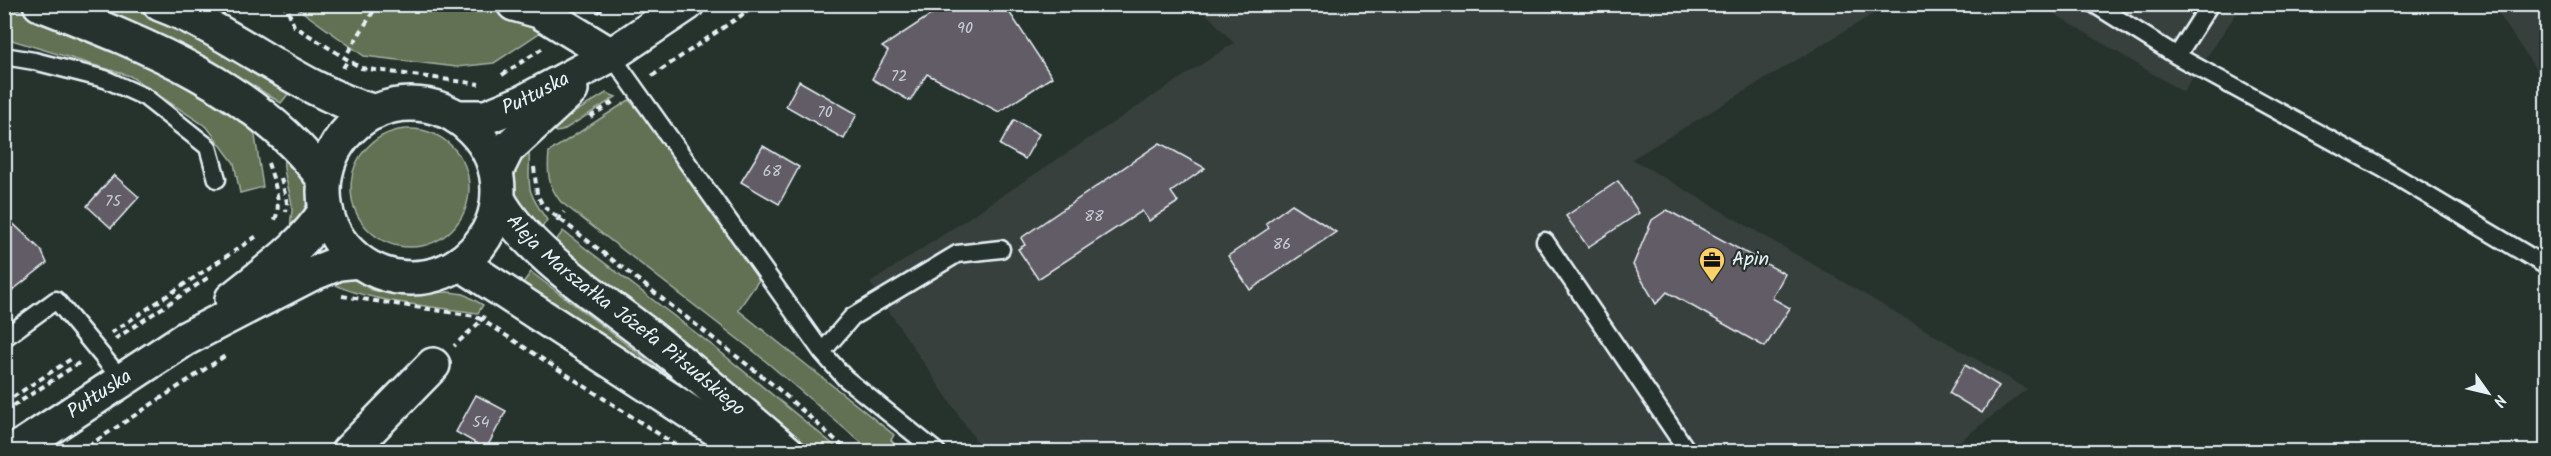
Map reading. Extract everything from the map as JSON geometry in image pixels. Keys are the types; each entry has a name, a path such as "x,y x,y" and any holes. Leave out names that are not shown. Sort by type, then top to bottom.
{"main road":[{"path":"40,4 154,52 220,84 287,136 310,159 325,195 337,238 358,261 386,275 417,278 447,271 460,263 475,250 486,235 494,218 497,185 490,155 481,140 457,117 425,105 408,104 375,112 356,124 341,139 327,165 325,195"},
{"path":"160,4 234,41 322,92 351,105 375,112"},
{"path":"514,4 539,11 610,55"},
{"name":"Pułtuska","path":"457,117 486,117 510,107 610,55 687,4"},
{"name":"Pułtuska","path":"497,185 507,149 610,55"},
{"name":"Aleja Marszałka Józefa Piłsudskiego","path":"497,185 508,218 536,248 685,365 787,452"},
{"name":"Pułtuska","path":"185,339 293,251 312,232 325,195"},
{"name":"Pułtuska","path":"13,452 185,339 309,275 339,263 358,261"},
{"name":"Aleja Marszałka Józefa Piłsudskiego","path":"460,263 751,452"},
{"path":"348,452 433,365"}],"lane":[{"path":"2094,4 2177,56 2382,168 2547,266"},
{"path":"2177,56 2210,4"},
{"path":"610,55 791,305 822,352 844,378 937,452"},
{"path":"4,56 105,79 145,97 208,147 217,179"},
{"path":"1545,242 1688,452"},
{"path":"822,352 852,317 957,254 1001,249"},
{"path":"4,338 56,300 122,380"}],"path":[{"path":"281,4 288,10 294,26 361,68 483,84"},
{"path":"348,52 378,4"},
{"path":"497,78 610,4"},
{"path":"267,159 278,202 278,215 270,226"},
{"path":"535,164 537,194 543,206 776,387 849,452"},
{"path":"280,172 287,202 285,218"},
{"path":"4,412 264,231"},
{"path":"4,403 215,274"},
{"path":"433,365 482,320"},
{"path":"80,452 234,350"}],"shaded area":[{"path":"1198,5 1888,5 1632,159 2027,389 1947,451 983,451 870,283 1234,43"},
{"path":"2040,5 2242,5 2183,92"},
{"path":"2493,5 2546,5 2546,85"}],"green space":[{"path":"388,4 401,8 433,4 475,5 537,18 547,28 494,63 457,67 364,56 293,5"},
{"path":"5,5 77,31 210,90 254,130 263,187 240,193 234,163 207,127 130,76 5,38"},
{"path":"81,5 122,5 170,23 293,88 281,103 209,58"},
{"path":"606,93 616,97 562,131 556,132 551,127"},
{"path":"629,100 646,119 761,277 738,310 894,435 891,440 895,445 888,451 871,451 756,353 561,202 549,179 549,152"},
{"path":"410,129 432,134 452,146 464,166 469,188 464,210 452,230 432,242 410,247 388,242 368,230 356,210 351,188 356,166 368,146 388,134"},
{"path":"529,147 529,185 534,199 547,220 537,235 517,201 513,183 520,161"},
{"path":"286,149 305,181 307,190 305,210 292,234 290,225 292,206 284,163"},
{"path":"563,231 713,346 841,451 814,451 779,421 552,246"},
{"path":"531,272 663,372 663,377 519,288"},
{"path":"348,276 372,290 392,294 449,292 464,294 483,305 478,313 398,302 356,293 326,279"}],"building":[{"path":"947,4 1004,4 1052,77 999,112 927,74 910,101 872,79 888,51 882,47"},
{"path":"799,81 857,114 844,139 786,106"},
{"path":"1014,120 1039,134 1025,159 1000,145"},
{"path":"1160,143 1205,168 1171,192 1178,202 1149,221 1142,211 1038,279 1018,249 1025,245 1021,238"},
{"path":"763,146 799,167 779,204 741,182"},
{"path":"114,175 139,197 111,228 87,206"},
{"path":"1618,181 1639,213 1588,247 1566,216"},
{"path":"1292,204 1336,232 1250,290 1228,256 1269,228 1266,223"},
{"name":"Apin","path":"1667,210 1785,274 1772,298 1790,308 1765,347 1667,292 1656,304 1633,265 1652,220"},
{"path":"4,215 41,250 47,263 4,297"},
{"path":"1965,365 1999,386 1982,413 1949,393"},
{"path":"476,395 506,411 486,449 456,432"}],"place":[{"name":"Apin","path":"1712,283"}]}
